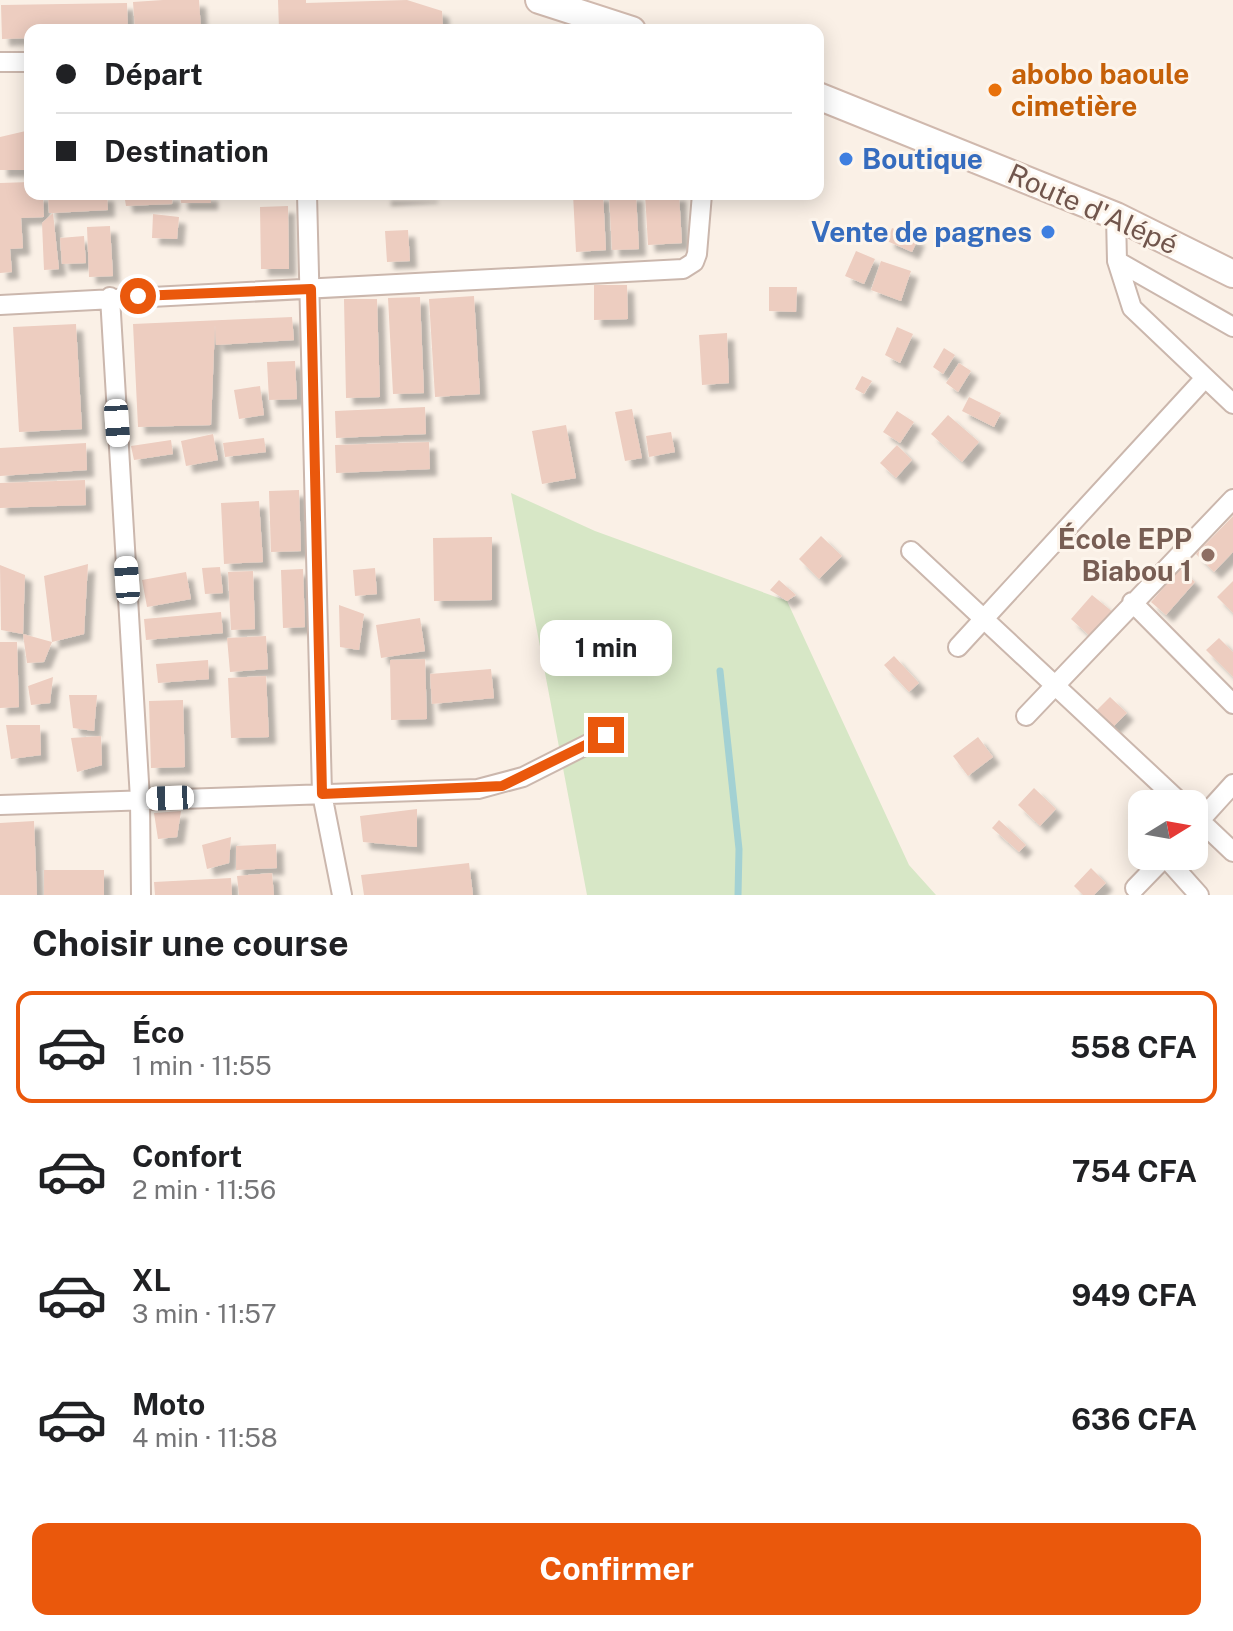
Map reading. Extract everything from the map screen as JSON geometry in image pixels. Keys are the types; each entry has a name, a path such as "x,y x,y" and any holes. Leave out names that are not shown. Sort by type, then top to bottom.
{"main road":[{"path":"539,0 613,24"},
{"name":"Route d'Alépé","path":"824,98 1116,216 1233,274"}],"street":[{"path":"0,62 24,62"},
{"path":"307,200 322,794 342,895"},
{"path":"0,305 683,269 694,262 697,254 702,200"},
{"path":"1116,216 1117,261 1132,308 1233,404"},
{"path":"1117,261 1233,327"},
{"path":"110,297 140,799 141,895"},
{"path":"958,647 1205,378"},
{"path":"1026,716 1233,499"},
{"path":"911,551 1167,790"},
{"path":"1132,602 1233,704"},
{"path":"0,805 502,786 606,735"},
{"path":"1208,809 1233,784"},
{"path":"1208,831 1233,852"},
{"path":"1135,888 1152,870"},
{"path":"1177,870 1199,895"}],"green space":[{"path":"511,493 595,531 787,601 909,865 936,895 587,895"}],"building":[{"path":"199,0 201,24 135,24 133,2"},
{"path":"278,0 306,0 306,3 407,0 442,11 443,24 279,24"},
{"path":"127,3 128,24 24,24 24,38 2,39 1,5"},
{"path":"24,131 24,170 0,170 0,137"},
{"path":"24,182 24,200 43,200 44,217 21,218 23,248 10,249 12,272 0,273 0,183"},
{"path":"48,200 107,200 108,210 49,213"},
{"path":"125,200 172,200 172,204 126,206"},
{"path":"181,200 211,200 211,203 181,203"},
{"path":"573,200 603,200 606,250 576,252"},
{"path":"609,200 636,200 639,249 612,250"},
{"path":"645,200 679,200 682,243 648,245"},
{"path":"288,206 289,269 261,269 260,207"},
{"path":"53,213 59,269 44,270 42,223"},
{"path":"153,214 179,217 177,239 152,238"},
{"path":"110,226 113,276 89,277 87,227"},
{"path":"892,228 918,239 912,252 887,241"},
{"path":"408,230 410,261 387,262 385,231"},
{"path":"84,236 86,263 62,264 60,238"},
{"path":"856,251 875,259 864,284 845,276"},
{"path":"881,261 911,271 901,301 871,290"},
{"path":"594,285 627,285 628,319 594,320"},
{"path":"769,287 797,287 796,312 769,311"},
{"path":"474,296 480,394 435,397 429,299"},
{"path":"420,297 424,393 393,394 388,298"},
{"path":"344,299 377,299 380,397 346,398"},
{"path":"292,317 294,340 216,345 215,325 211,425 138,427 133,324"},
{"path":"76,324 82,429 19,432 13,327"},
{"path":"897,327 913,334 900,363 885,355"},
{"path":"727,333 729,383 702,385 699,335"},
{"path":"944,348 955,355 943,374 933,367"},
{"path":"295,361 297,399 269,400 267,362"},
{"path":"959,363 971,371 958,392 946,383"},
{"path":"862,376 872,381 864,394 855,389"},
{"path":"260,386 264,415 239,419 234,390"},
{"path":"969,397 1001,413 994,427 962,411"},
{"path":"425,407 426,434 336,438 335,411"},
{"path":"632,409 642,458 625,461 615,412"},
{"path":"897,411 914,422 900,443 883,432"},
{"path":"948,415 979,442 962,462 931,434"},
{"path":"566,425 576,478 542,484 532,431"},
{"path":"671,432 675,452 649,457 646,436"},
{"path":"213,434 218,460 186,466 181,441"},
{"path":"264,438 266,452 225,457 223,443"},
{"path":"171,440 173,454 134,460 131,446"},
{"path":"429,442 430,469 336,473 335,445"},
{"path":"86,443 87,470 0,476 0,448"},
{"path":"897,445 912,460 896,478 880,463"},
{"path":"85,480 86,505 0,508 0,483"},
{"path":"299,490 301,551 271,552 269,491"},
{"path":"259,501 263,562 224,564 221,503"},
{"path":"1233,516 1233,552 1214,572 1196,554"},
{"path":"821,536 842,556 819,579 799,559"},
{"path":"492,537 492,600 434,601 433,538"},
{"path":"88,564 84,634 52,642 44,576"},
{"path":"0,565 25,575 23,634 1,630"},
{"path":"220,567 223,593 205,594 202,568"},
{"path":"375,568 377,594 355,596 353,570"},
{"path":"303,569 305,627 283,628 281,570"},
{"path":"1180,569 1195,582 1166,615 1151,602"},
{"path":"253,571 255,629 231,630 228,572"},
{"path":"186,572 191,599 147,607 142,580"},
{"path":"779,580 796,595 787,601 770,590"},
{"path":"1233,581 1233,613 1217,597"},
{"path":"1092,595 1114,613 1092,638 1071,619"},
{"path":"339,605 364,614 359,650 340,647"},
{"path":"221,612 223,633 146,640 144,619"},
{"path":"420,618 425,651 381,658 376,625"},
{"path":"23,634 52,642 44,662 27,663"},
{"path":"266,636 268,669 230,672 227,638"},
{"path":"1219,638 1233,652 1233,677 1206,650"},
{"path":"0,642 17,642 19,707 0,708"},
{"path":"894,656 919,683 909,692 884,665"},
{"path":"425,659 427,719 391,720 390,660"},
{"path":"208,660 209,679 158,683 156,664"},
{"path":"491,669 494,698 432,704 430,674"},
{"path":"266,676 269,737 231,738 228,678"},
{"path":"53,677 50,703 31,705 28,686"},
{"path":"69,695 97,695 94,731 73,728"},
{"path":"1110,697 1127,713 1110,730 1094,713"},
{"path":"183,700 185,767 151,768 149,701"},
{"path":"6,725 40,725 41,755 11,759"},
{"path":"101,736 102,765 77,772 71,738"},
{"path":"978,737 993,757 968,776 953,756"},
{"path":"1034,788 1056,809 1040,826 1018,805"},
{"path":"417,809 417,847 363,842 360,816"},
{"path":"181,811 177,837 158,839 154,813"},
{"path":"999,820 1026,845 1019,852 992,828"},
{"path":"34,821 37,895 0,895 0,823"},
{"path":"231,837 229,863 207,869 202,845"},
{"path":"276,844 277,868 236,870 236,846"},
{"path":"469,863 473,895 364,895 361,875"},
{"path":"1091,868 1106,883 1094,895 1083,895 1074,886"},
{"path":"44,870 104,870 104,895 44,895"},
{"path":"272,873 274,895 239,895 237,876"},
{"path":"231,878 232,895 155,895 154,882"}],"waterway":[{"path":"720,671 739,849 738,895"}],"place":[{"name":"abobo baoule cimetière","path":"995,90"},
{"name":"Boutique","path":"846,159"},
{"name":"Vente de pagnes","path":"1048,232"},
{"name":"École EPP Biabou 1","path":"1208,555"}],"route":[{"path":"138,296 311,289 322,794 502,786 606,735"}]}
